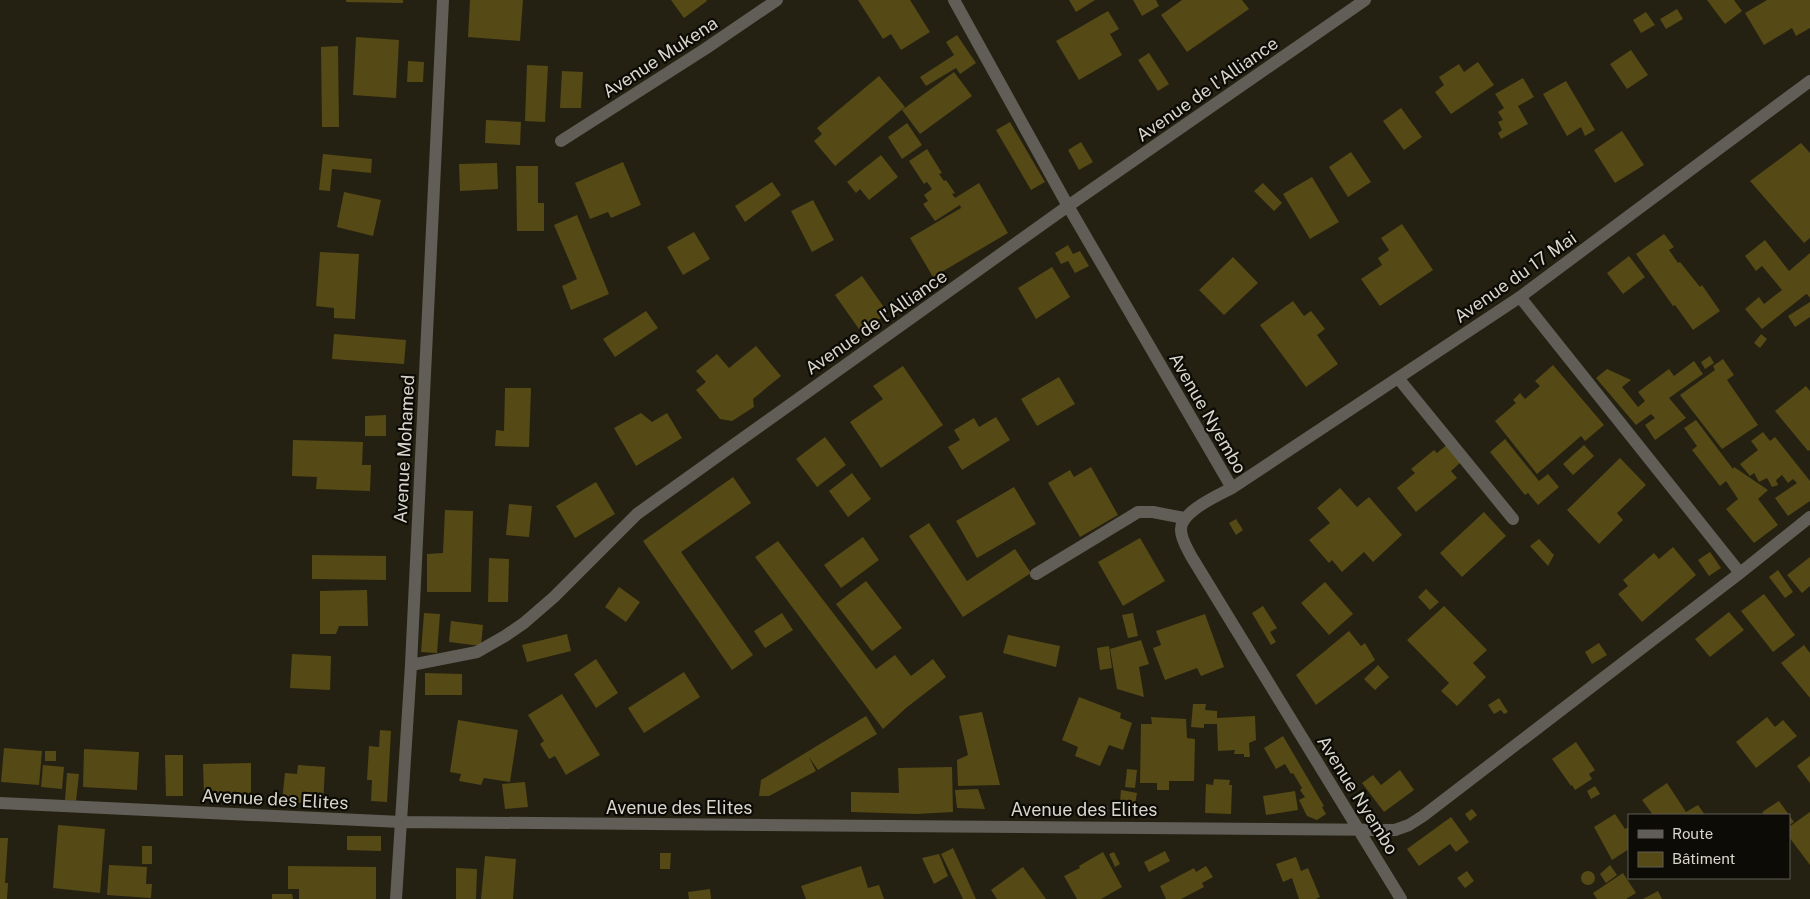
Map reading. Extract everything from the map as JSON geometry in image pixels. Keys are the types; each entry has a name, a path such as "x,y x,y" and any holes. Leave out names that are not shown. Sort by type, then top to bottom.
{"street":[{"name":"Avenue Mohamed","path":"396,899 411,665 443,0"},
{"name":"Avenue Mukena","path":"561,141 705,49 777,0"},
{"name":"Avenue Nyembo","path":"954,0 1068,206 1232,488 1184,518 1180,529 1190,556 1401,899"},
{"name":"Avenue de l'Alliance","path":"411,665 477,652 524,623 554,597 637,514 1068,206 1365,0"},
{"name":"Avenue du 17 Mai","path":"1232,488 1520,297 1810,81"},
{"path":"1520,297 1740,573"},
{"path":"1398,378 1513,519"},
{"path":"1036,574 1138,512 1153,512 1184,518"},
{"name":"Avenue des Elites","path":"0,803 401,822 1395,830 1409,825 1423,816 1740,573 1810,517"}],"building":[{"path":"346,0 403,0 403,3 346,2"},
{"path":"470,0 523,0 520,41 468,37"},
{"path":"671,0 706,0 707,1 684,18"},
{"path":"858,0 910,0 930,32 901,50 891,34 883,39"},
{"path":"1069,0 1095,0 1076,12"},
{"path":"1133,0 1156,0 1159,6 1142,16"},
{"path":"1182,0 1242,0 1249,9 1187,52 1161,15"},
{"path":"1707,0 1734,0 1742,11 1725,24"},
{"path":"1767,0 1810,0 1810,28 1796,36 1792,28 1764,45 1745,13"},
{"path":"1677,9 1683,19 1666,29 1660,19"},
{"path":"1108,11 1119,29 1110,34 1122,55 1079,80 1056,41"},
{"path":"1646,12 1655,25 1641,33 1633,20"},
{"path":"957,35 976,63 960,74 956,68 926,86 920,77 954,55 946,42"},
{"path":"356,37 399,40 396,98 353,95"},
{"path":"338,46 339,127 322,127 321,47"},
{"path":"1631,50 1648,75 1627,89 1610,64"},
{"path":"1149,53 1169,84 1158,91 1138,60"},
{"path":"408,61 424,62 423,82 407,82"},
{"path":"1478,62 1494,85 1451,114 1435,92 1444,85 1439,77 1459,64 1464,72"},
{"path":"527,65 548,66 545,122 525,121"},
{"path":"562,71 583,72 581,108 560,108"},
{"path":"954,72 972,96 920,134 902,110"},
{"path":"879,76 905,107 835,166 814,141 822,134 817,128"},
{"path":"1523,78 1534,97 1518,106 1528,124 1501,139 1498,133 1502,130 1498,122 1503,120 1498,112 1504,108 1495,94"},
{"path":"1566,81 1595,130 1585,136 1581,127 1567,136 1543,94"},
{"path":"1401,108 1422,137 1404,150 1383,121"},
{"path":"486,120 521,122 520,145 485,143"},
{"path":"1010,122 1045,182 1031,190 996,130"},
{"path":"907,123 922,145 902,159 888,137"},
{"path":"1622,131 1644,165 1615,183 1594,150"},
{"path":"1081,142 1093,162 1079,170 1068,150"},
{"path":"1801,143 1810,153 1810,238 1804,243 1750,181"},
{"path":"927,149 942,173 939,174 955,193 952,194 955,198 979,183 1008,233 933,277 910,238 961,208 960,205 935,221 923,204 928,201 924,195 932,189 927,182 924,184 909,161"},
{"path":"1351,152 1371,182 1348,197 1329,167"},
{"path":"323,154 372,159 371,173 332,169 330,191 319,190"},
{"path":"881,155 898,177 869,200 860,189 856,193 847,182"},
{"path":"623,162 641,205 611,218 608,212 590,219 575,183"},
{"path":"497,163 498,189 460,191 459,164"},
{"path":"516,166 538,166 538,203 544,203 544,231 517,231"},
{"path":"1312,177 1339,222 1310,239 1283,194"},
{"path":"772,182 781,195 745,222 735,206"},
{"path":"1263,183 1282,203 1274,211 1254,191"},
{"path":"344,192 381,200 373,236 337,227"},
{"path":"813,200 834,240 812,252 791,211"},
{"path":"577,215 609,294 571,310 562,286 577,279 554,225"},
{"path":"1402,224 1433,270 1380,306 1361,279 1382,265 1378,258 1389,250 1381,238"},
{"path":"694,232 710,259 683,275 667,247"},
{"path":"1664,234 1674,247 1669,250 1678,263 1680,262 1700,287 1702,285 1720,311 1693,330 1675,305 1673,306 1636,254"},
{"path":"1765,240 1789,271 1810,253 1810,298 1807,294 1805,295 1762,329 1745,309 1759,297 1764,304 1782,290 1762,266 1756,271 1745,256"},
{"path":"1068,245 1073,254 1080,251 1089,266 1075,273 1068,261 1061,264 1055,253"},
{"path":"320,252 359,254 355,319 334,318 334,308 316,306"},
{"path":"1629,256 1645,277 1623,294 1607,273"},
{"path":"1233,257 1258,283 1224,315 1199,290"},
{"path":"1052,267 1070,297 1036,319 1018,288"},
{"path":"862,276 888,313 861,332 835,295"},
{"path":"1293,301 1304,316 1311,311 1325,329 1317,335 1338,364 1306,387 1260,325"},
{"path":"1810,302 1810,317 1795,327 1788,316"},
{"path":"646,311 658,328 615,357 603,339"},
{"path":"334,334 406,340 404,364 332,359"},
{"path":"1761,334 1767,339 1760,348 1754,343"},
{"path":"756,346 781,376 753,399 754,407 732,421 720,419 696,390 706,382 696,371 717,354 729,368"},
{"path":"1710,356 1714,363 1705,369 1701,362"},
{"path":"1723,359 1734,375 1727,380 1758,425 1722,449 1680,395 1715,370 1713,366"},
{"path":"1694,361 1703,374 1669,398 1686,418 1655,440 1645,425 1655,418 1651,414 1636,425 1596,378 1607,369 1631,380 1622,387 1638,407 1645,401 1638,392 1669,369 1674,376"},
{"path":"1553,365 1604,425 1585,441 1581,436 1537,474 1495,421 1516,403 1513,400 1520,393 1525,399 1540,386 1535,381"},
{"path":"903,366 943,425 881,468 850,422 883,399 873,386"},
{"path":"1059,377 1075,404 1037,426 1021,399"},
{"path":"1806,386 1810,391 1810,450 1808,451 1775,411"},
{"path":"505,388 531,388 529,447 495,446 496,430 504,431"},
{"path":"641,413 652,422 667,413 682,438 636,466 614,428"},
{"path":"386,415 386,436 365,436 365,416"},
{"path":"996,417 1010,440 962,470 948,447 960,440 954,430 974,418 979,427"},
{"path":"1696,420 1733,469 1734,467 1768,490 1758,499 1778,525 1754,543 1726,509 1738,499 1726,481 1720,486 1692,450 1697,446 1684,428"},
{"path":"1763,432 1770,441 1775,437 1810,481 1810,501 1788,516 1775,498 1797,483 1793,479 1788,483 1782,475 1776,480 1778,485 1772,487 1767,478 1759,482 1754,473 1750,476 1740,464 1758,450 1751,441"},
{"path":"825,437 846,465 817,487 796,459"},
{"path":"1505,439 1539,481 1548,474 1559,487 1538,505 1528,493 1525,495 1490,452"},
{"path":"293,440 363,442 362,465 371,465 370,491 316,489 317,477 292,476"},
{"path":"1448,444 1462,461 1451,471 1457,478 1416,512 1397,488 1415,473 1411,469 1434,450 1437,453"},
{"path":"1584,445 1594,456 1573,475 1563,464"},
{"path":"1620,458 1646,485 1617,513 1623,520 1599,544 1567,510"},
{"path":"1091,467 1118,515 1080,537 1048,483 1070,470 1074,477"},
{"path":"852,473 871,499 848,517 829,491"},
{"path":"733,477 751,503 681,552 753,655 732,670 643,541"},
{"path":"596,482 615,514 575,538 556,506"},
{"path":"1014,487 1036,524 977,558 956,521"},
{"path":"1340,488 1357,507 1369,497 1402,535 1373,562 1364,552 1342,572 1332,560 1329,563 1309,540 1330,523 1317,508"},
{"path":"509,504 532,506 529,537 506,535"},
{"path":"445,510 473,511 471,592 427,592 427,554 443,553"},
{"path":"1484,512 1506,536 1462,577 1440,553"},
{"path":"1236,519 1243,530 1236,535 1229,523"},
{"path":"929,523 967,581 1015,549 1031,573 963,617 909,536"},
{"path":"863,537 879,560 841,588 824,565"},
{"path":"1140,538 1165,581 1123,606 1098,562"},
{"path":"1539,539 1554,555 1548,566 1530,546"},
{"path":"778,541 876,669 895,655 911,676 933,659 946,677 906,708 883,729 755,557"},
{"path":"1673,547 1696,575 1642,622 1618,594 1628,586 1623,580 1654,553 1659,559"},
{"path":"1710,552 1721,568 1709,576 1698,560"},
{"path":"312,555 386,556 386,580 312,579"},
{"path":"1810,557 1810,586 1802,593 1787,575"},
{"path":"489,558 509,559 508,602 488,602"},
{"path":"1778,570 1793,592 1785,598 1769,577"},
{"path":"866,581 902,628 872,651 836,604"},
{"path":"1325,582 1353,614 1329,635 1301,603"},
{"path":"619,587 640,602 626,622 605,607"},
{"path":"1426,589 1439,602 1430,610 1418,597"},
{"path":"367,590 368,626 339,626 336,634 320,634 320,591"},
{"path":"1764,594 1795,635 1773,652 1741,611"},
{"path":"1263,606 1277,628 1270,632 1276,642 1271,645 1252,613"},
{"path":"1444,606 1487,650 1473,663 1486,677 1457,706 1441,691 1449,683 1407,640"},
{"path":"1729,612 1744,630 1710,657 1695,639"},
{"path":"424,613 440,614 437,653 421,652"},
{"path":"782,613 793,630 765,648 754,631"},
{"path":"1133,613 1138,636 1128,638 1122,615"},
{"path":"1205,614 1224,667 1201,676 1197,668 1165,680 1153,648 1161,645 1156,631"},
{"path":"451,621 483,625 481,646 449,642"},
{"path":"1349,631 1361,646 1365,643 1375,660 1316,705 1296,675"},
{"path":"567,634 571,651 527,662 522,645"},
{"path":"1008,635 1060,646 1056,667 1003,653"},
{"path":"1141,640 1149,664 1139,667 1144,697 1117,689 1110,649"},
{"path":"1599,643 1607,655 1592,664 1585,652"},
{"path":"1804,645 1810,653 1810,698 1781,663"},
{"path":"1109,646 1112,668 1100,670 1097,648"},
{"path":"292,654 331,656 330,690 290,688"},
{"path":"596,659 618,693 596,708 574,674"},
{"path":"1378,665 1389,677 1375,690 1364,679"},
{"path":"684,672 700,697 644,733 628,708"},
{"path":"425,673 462,674 462,695 425,695"},
{"path":"562,694 600,755 566,775 555,756 549,759 540,744 544,741 528,715"},
{"path":"1079,697 1121,713 1120,718 1132,723 1123,750 1109,745 1100,766 1075,756 1078,747 1062,740"},
{"path":"1499,698 1508,712 1504,714 1501,710 1494,714 1488,705"},
{"path":"1193,704 1206,704 1205,710 1217,711 1217,718 1255,716 1256,740 1249,743 1250,757 1244,757 1244,754 1234,754 1235,750 1218,751 1217,724 1204,724 1204,728 1191,727"},
{"path":"982,712 1000,785 958,786 957,760 968,755 959,716"},
{"path":"866,716 877,734 818,770 809,757 816,771 769,796 759,796 761,780"},
{"path":"1151,717 1186,719 1187,738 1195,739 1194,781 1169,781 1169,790 1157,790 1157,783 1140,783 1141,724 1152,724"},
{"path":"1767,717 1775,727 1783,720 1797,736 1756,768 1736,742"},
{"path":"458,720 518,730 510,782 484,778 481,785 459,781 461,774 450,772"},
{"path":"380,730 391,731 387,802 371,801 372,780 367,780 369,746 379,747"},
{"path":"1283,736 1324,806 1322,807 1326,814 1317,820 1307,816 1299,800 1305,797 1293,773 1291,774 1285,764 1276,769 1264,748"},
{"path":"1576,742 1595,770 1589,774 1592,779 1575,790 1552,759"},
{"path":"4,748 42,751 39,785 1,782"},
{"path":"84,749 139,752 137,790 83,787"},
{"path":"45,751 56,751 56,761 45,761"},
{"path":"165,755 183,755 183,796 166,796"},
{"path":"1810,756 1810,783 1797,766"},
{"path":"251,763 251,795 204,796 203,764"},
{"path":"43,765 64,767 62,789 41,787"},
{"path":"298,765 325,767 323,805 282,801 285,773 297,774"},
{"path":"952,767 953,812 916,814 851,812 851,792 899,793 898,768"},
{"path":"1127,769 1137,770 1135,788 1125,787"},
{"path":"1400,770 1414,790 1384,812 1362,783 1373,775 1381,785"},
{"path":"67,773 79,774 76,801 65,800"},
{"path":"1214,779 1230,780 1229,785 1232,785 1231,814 1205,813 1206,784 1213,785"},
{"path":"525,782 528,807 505,809 502,784"},
{"path":"1667,783 1686,812 1698,805 1704,814 1652,814 1642,800"},
{"path":"1595,786 1600,794 1591,799 1587,791"},
{"path":"978,789 985,809 957,808 955,790"},
{"path":"1121,790 1137,793 1133,815 1119,814"},
{"path":"1295,791 1298,810 1266,815 1263,796"},
{"path":"1779,801 1788,814 1764,814 1762,812"},
{"path":"1098,806 1108,806 1108,815 1098,814"},
{"path":"1472,809 1477,815 1470,821 1465,814"},
{"path":"1810,812 1810,865 1790,838 1790,826"},
{"path":"1615,814 1625,829 1628,828 1628,850 1612,860 1594,827"},
{"path":"1790,816 1794,822 1790,824"},
{"path":"1451,817 1469,842 1456,852 1450,844 1419,866 1407,849"},
{"path":"58,825 105,829 100,893 53,888"},
{"path":"347,836 381,836 381,851 347,850"},
{"path":"0,838 8,838 5,883 8,883 7,899 0,899"},
{"path":"142,846 152,846 152,864 142,864"},
{"path":"953,848 976,899 963,899 941,854"},
{"path":"1165,851 1170,861 1149,872 1144,862"},
{"path":"1103,852 1122,887 1101,899 1077,899 1064,876 1080,868 1079,866"},
{"path":"1114,852 1120,864 1115,867 1109,854"},
{"path":"660,853 671,853 670,869 660,869"},
{"path":"939,854 948,876 934,884 922,858"},
{"path":"485,856 516,859 513,899 481,899"},
{"path":"1296,857 1301,871 1308,868 1320,897 1316,899 1299,899 1292,878 1283,882 1276,864"},
{"path":"109,865 147,867 146,884 152,884 151,898 107,895"},
{"path":"1610,865 1617,875 1606,883 1600,874"},
{"path":"288,866 376,867 376,899 299,899 299,889 288,889"},
{"path":"861,866 868,888 879,885 884,899 806,899 801,886"},
{"path":"1206,866 1213,877 1202,883 1204,887 1181,899 1166,899 1160,886 1194,868 1196,872"},
{"path":"1023,867 1046,899 997,899 991,890"},
{"path":"456,868 477,869 476,899 456,899"},
{"path":"1467,871 1474,881 1465,888 1457,878"},
{"path":"1588,871 1593,873 1595,878 1593,883 1588,885 1583,883 1581,878 1583,873"},
{"path":"1623,873 1636,893 1626,899 1597,899 1593,893"},
{"path":"710,889 711,899 689,899 688,892"},
{"path":"1658,891 1662,899 1643,899"},
{"path":"272,894 292,894 293,899 272,899"}]}
